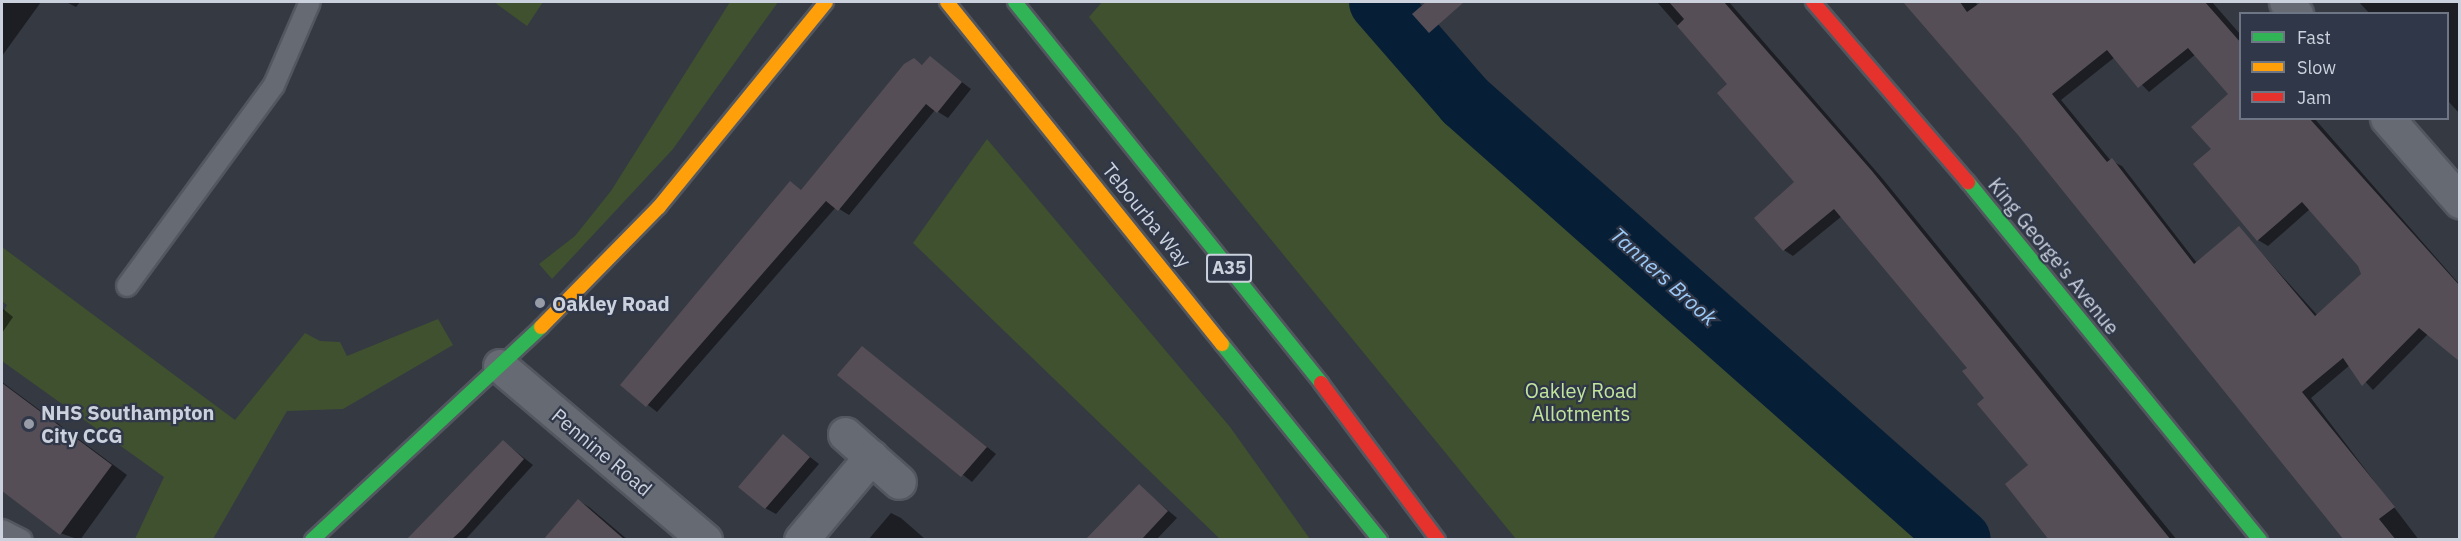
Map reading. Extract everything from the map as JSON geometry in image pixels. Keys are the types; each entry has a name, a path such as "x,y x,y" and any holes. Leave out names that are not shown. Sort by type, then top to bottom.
{"street":[{"path":"312,540 500,366 659,207 826,2"},
{"name":"Tebourba Way","path":"947,2 1380,540"},
{"name":"Tebourba Way","path":"1015,2 1341,408 1438,540"},
{"name":"King George's Avenue","path":"1813,2 1973,187 2260,540"},
{"path":"2389,120 2460,201"},
{"name":"Pennine Road","path":"500,366 705,540"},
{"path":"845,434 899,482"},
{"path":"801,540 872,457"}],"lane":[{"path":"127,286 274,85 310,2"},
{"path":"2,530 22,540"}],"green space":[{"path":"494,2 543,2 527,26"},
{"path":"730,2 778,2 673,149 552,279 539,264 575,236 611,191"},
{"name":"Oakley Road Allotments","path":"1102,2 1362,2 1459,109 1941,539 1516,539 1089,17"},
{"path":"987,139 1230,427 1310,539 1220,539 913,243"},
{"path":"2,247 235,420 305,333 320,341 340,342 347,356 438,319 453,345 343,409 287,411 213,539 135,539 164,477 2,361 2,314 7,305 2,301"}],"building":[{"path":"1426,2 1464,2 1429,33 1412,14"},
{"path":"1669,2 1724,2 1872,171 2171,540 2049,540 2005,484 2028,465 1977,404 1984,398 1962,371 1967,368 1834,209 1783,251 1754,218 1794,182 1717,93 1727,84 1677,26 1684,19"},
{"path":"1903,2 1960,2 1967,12 1981,2 2205,2 2239,41 2239,120 2311,120 2460,286 2460,362 2419,328 2362,386 2343,358 2302,392 2395,507 2379,519 2396,540 2344,540 2018,135","holes":["2188,48 2228,94 2191,127 2211,149 2193,164 2257,241 2302,202 2358,266 2361,274 2315,316 2239,226 2194,264 2112,158 2107,162 2052,94 2107,50 2138,88"]},
{"path":"930,56 962,82 937,113 926,104 838,211 826,201 646,407 620,385 790,181 801,190 904,64 914,58 922,65"},
{"path":"862,346 987,447 961,477 837,375"},
{"name":"NHS Southampton City CCG","path":"2,383 112,465 60,535 2,491"},
{"path":"783,434 810,457 765,509 738,487"},
{"path":"503,440 524,459 463,529 451,540 406,540"},
{"path":"1139,484 1168,511 1141,540 1085,540"},
{"path":"578,499 625,540 543,540"}],"waterway":[{"name":"Tanners Brook","path":"1379,2 1465,101 1961,540"}],"traffic: fast":[{"path":"1015,2 1321,383"},
{"path":"1968,182 2260,540"},
{"path":"312,540 541,327"},
{"path":"1222,344 1380,540"}],"traffic: slow":[{"path":"541,327 659,207 826,2"},
{"path":"947,2 1222,344"}],"traffic: jam":[{"path":"1813,2 1968,182"},
{"path":"1321,383 1438,540"}],"place":[{"name":"Oakley Road","path":"540,303"},
{"name":"NHS Southampton City CCG","path":"29,424"}]}
